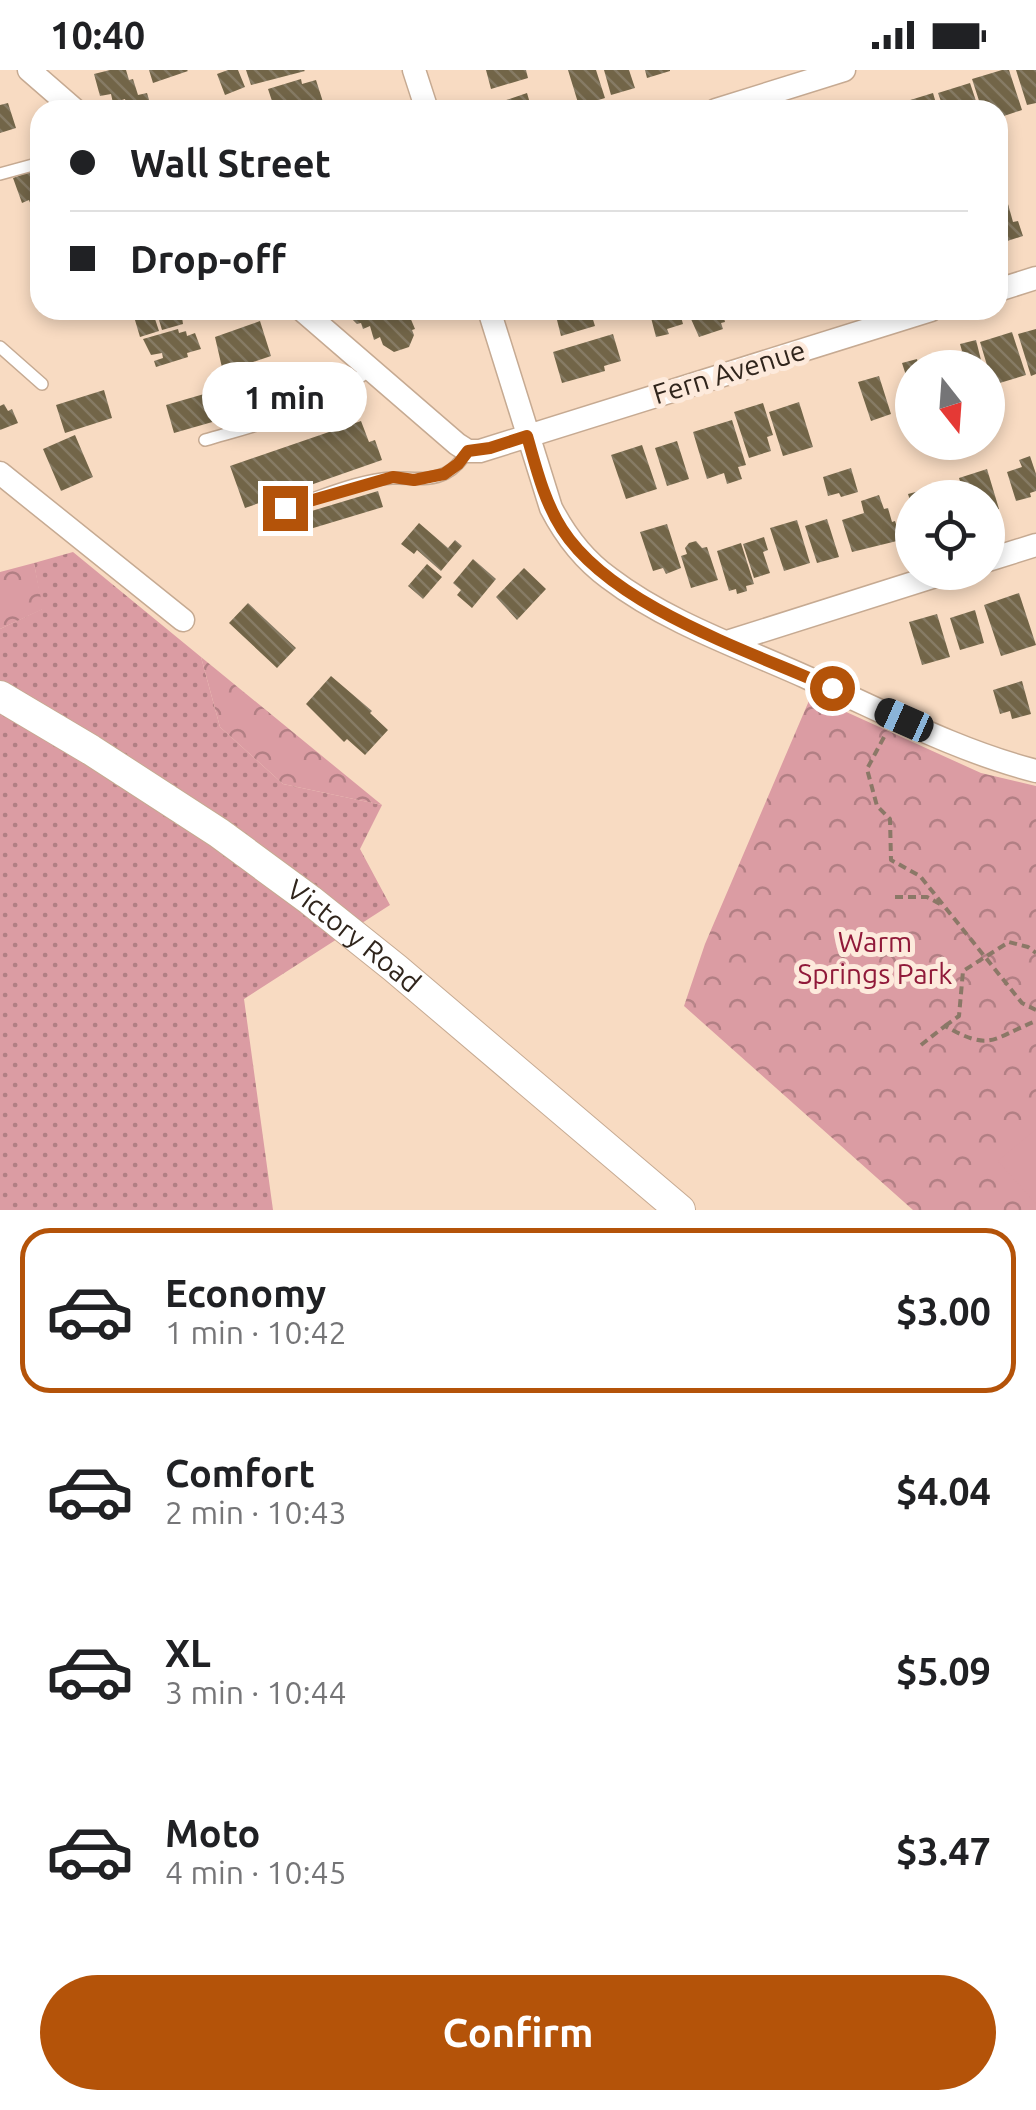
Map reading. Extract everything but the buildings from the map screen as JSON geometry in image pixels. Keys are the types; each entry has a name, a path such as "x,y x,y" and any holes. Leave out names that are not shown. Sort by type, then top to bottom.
{"main road":[{"name":"Victory Road","path":"0,696 219,833 310,900 680,1210"}],"street":[{"path":"29,70 64,100"},
{"path":"414,70 424,100"},
{"path":"748,100 844,70"},
{"path":"1008,287 1036,278"},
{"path":"313,320 468,451"},
{"path":"491,320 540,479 562,530 606,576 656,608 727,642 974,752 1036,771"},
{"name":"Fern Avenue","path":"468,451 490,448 899,320"},
{"path":"0,473 183,620"},
{"path":"1005,555 1036,545"},
{"path":"727,642 895,589"}],"lane":[{"path":"0,174 30,165"},
{"path":"0,346 42,384"},
{"path":"205,440 296,414 349,388 370,370"},
{"path":"285,508 393,477 414,480 444,474 468,451"}],"path":[{"path":"887,733 868,769 878,806 890,819 891,860 920,876 1022,1003 1036,1010"},
{"path":"896,897 927,896 944,906"},
{"path":"921,1044 960,1016 963,972 1009,942 1028,946 1036,953"},
{"path":"944,1026 964,1037 990,1043 1036,1022"}],"green space":[{"path":"73,552 201,657 220,727 283,784 382,805 360,849 390,905 244,999 273,1210 0,1210 0,629 42,609 34,563"},
{"path":"34,563 43,609 0,629 0,572"},
{"path":"201,657 382,805 283,784 220,727"},
{"name":"Warm Springs Park","path":"811,696 981,773 1036,786 1036,1210 913,1210 684,1006 705,944"},
{"path":"1036,1129 1036,1204 998,1161"}],"route":[{"path":"285,508 393,477 414,480 444,474 468,451 527,436 550,508 562,530 606,576 656,608 832,688"}]}
